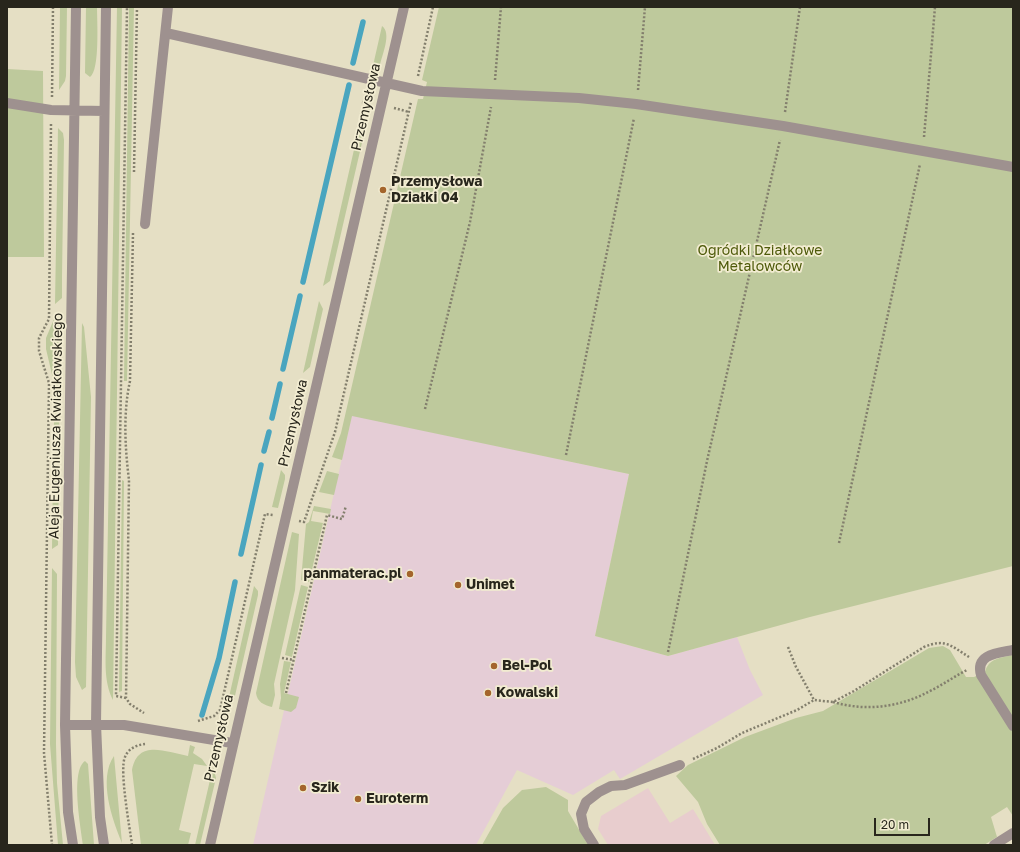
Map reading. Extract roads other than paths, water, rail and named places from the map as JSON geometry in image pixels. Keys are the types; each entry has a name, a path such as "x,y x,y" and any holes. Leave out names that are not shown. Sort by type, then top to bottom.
{"street":[{"name":"Aleja Eugeniusza Kwiatkowskiego","path":"73,845 68,812 65,726 76,7"},
{"path":"104,845 100,817 96,724 106,7"},
{"path":"145,224 168,7"},
{"name":"Przemysłowa","path":"210,845 232,743 404,7"},
{"path":"166,32 422,91 579,98 636,104 783,126 1013,167"},
{"path":"7,103 51,110 104,111"},
{"path":"1013,650 988,656 983,659 980,664 981,675 1013,726"},
{"path":"65,726 96,724 124,725 232,743"},
{"path":"594,845 584,829 581,814 586,802 610,786 625,785 680,765"},
{"path":"994,845 1013,833"}],"waterway":[{"path":"353,63 363,22"},
{"path":"303,282 349,85"},
{"path":"283,369 300,296"},
{"path":"272,418 280,384"},
{"path":"264,451 269,432"},
{"path":"241,554 261,465"},
{"path":"202,715 219,658 235,582"}],"place":[{"name":"Przemysłowa Działki 04","path":"383,190"},
{"name":"panmaterac.pl","path":"410,574"},
{"name":"Unimet","path":"458,585"},
{"name":"Bel-Pol","path":"494,666"},
{"name":"Kowalski","path":"488,693"},
{"name":"Szik","path":"303,788"},
{"name":"Euroterm","path":"358,799"}],"park label":[{"name":"Ogródki Działkowe Metalowców","path":"760,260"}]}
